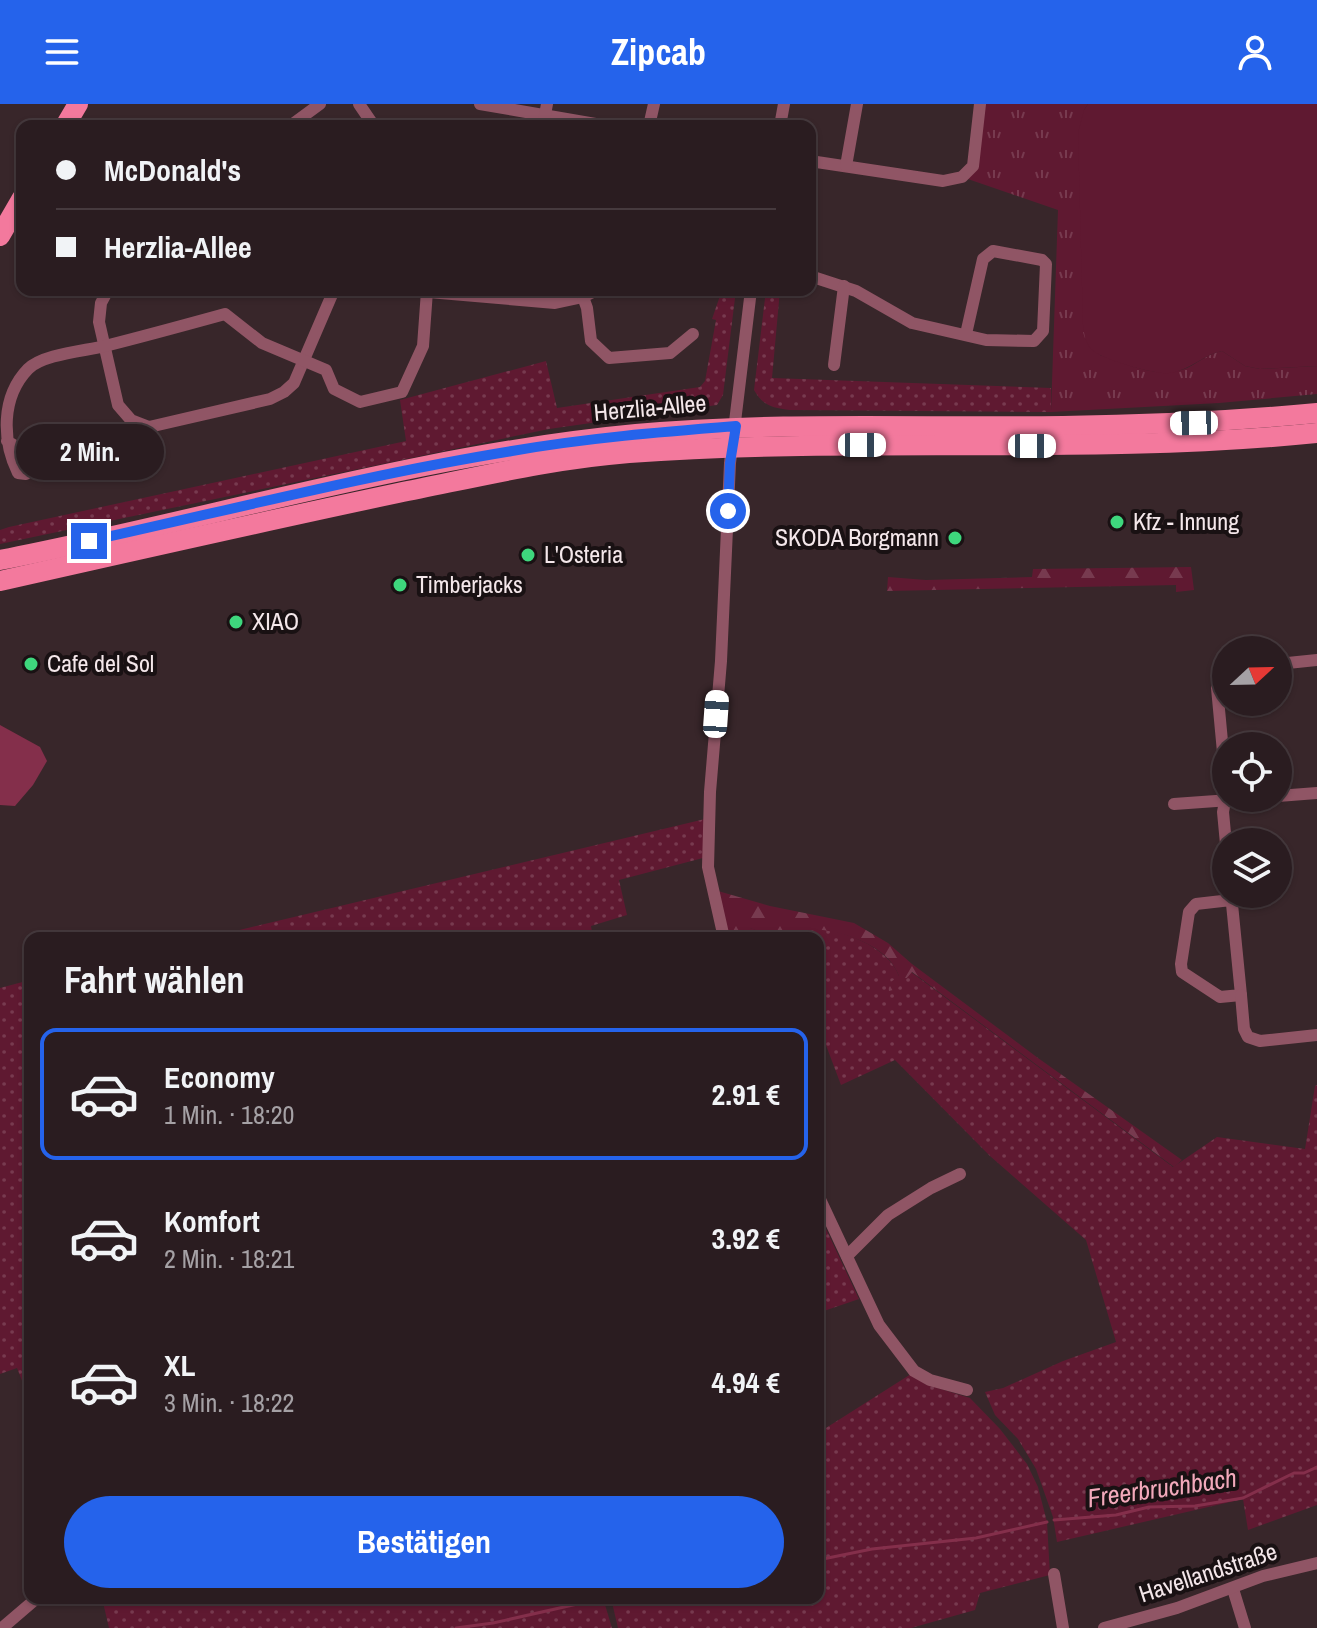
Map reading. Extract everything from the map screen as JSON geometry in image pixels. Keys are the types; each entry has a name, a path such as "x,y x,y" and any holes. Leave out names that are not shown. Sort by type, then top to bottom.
{"main road":[{"path":"0,236 16,208"},
{"name":"Herzlia-Allee","path":"0,560 406,471 512,451 633,434 736,426 1064,426 1222,422 1317,413"},
{"name":"Herzlia-Allee","path":"0,581 296,514 552,463 627,453 854,445 1122,446 1317,433"}],"street":[{"path":"298,120 320,104"},
{"path":"480,104 573,120"},
{"path":"846,166 857,104"},
{"path":"816,162 943,181 962,177 973,166 980,104"},
{"path":"816,278 844,286 912,323 986,340 1034,341 1043,331 1046,264 1042,260 993,251 988,254 983,259 966,334"},
{"path":"834,365 844,286"},
{"path":"105,296 99,322 118,405 131,420 149,427 270,399 284,392 294,383 332,296"},
{"path":"7,441 7,411 28,369 40,361 225,314 262,343 326,370 334,389 360,402 402,392 423,346 427,296"},
{"path":"480,296 555,303 583,297 591,341 609,358 670,353 693,334"},
{"path":"723,932 708,867 710,792 733,449 750,296"},
{"path":"1292,663 1317,660"},
{"path":"1292,795 1317,793"},
{"path":"1174,804 1212,799"},
{"path":"1212,901 1196,904 1189,912 1182,972 1220,997 1241,995"},
{"path":"1232,908 1244,1029 1248,1037 1260,1041 1317,1035"},
{"path":"847,1256 888,1215 960,1174"},
{"path":"824,1208 879,1325 914,1371 930,1380 967,1390"},
{"name":"Havellandstraße","path":"1110,1627 1177,1608 1263,1576 1317,1563"},
{"path":"1054,1574 1063,1628"},
{"path":"1233,1589 1245,1628"},
{"path":"2,1628 30,1604"}],"green space":[{"path":"980,104 1088,104 1084,110 1100,355 1154,372 1187,368 1222,351 1245,366 1260,369 1317,366 1317,394 1051,412 1058,210 962,177 973,166"},
{"path":"1088,104 1317,104 1317,366 1260,369 1245,366 1222,351 1183,369 1162,373 1116,362 1091,349 1083,325 1078,133"},
{"path":"720,296 735,296 723,395 717,405 549,429 0,544 0,530 9,527 406,441 400,400 546,361 557,408 700,387 705,381 716,320 712,319"},
{"path":"765,296 779,296 772,378 1051,388 1051,412 790,410 769,405 754,390"},
{"path":"1191,567 1194,590 1176,592 1176,585 887,591 888,577 926,580 1032,577 1033,569"},
{"path":"705,819 703,858 619,880 627,915 591,926 592,932 231,932"},
{"path":"718,891 770,906 854,923 888,943 1038,1058 1182,1160 1174,1167 912,972 897,989 889,991 888,984 899,976 893,965 875,948 838,933 813,929 764,932 750,928 750,932 728,932"},
{"path":"823,929 849,936 874,948 885,956 899,976 911,972 1173,1167 1217,1137 1305,1149 1317,1085 1317,1505 1248,1530 1243,1499 1057,1542 1053,1517 1036,1469 1018,1439 995,1415 985,1392 1003,1388 1116,1342 1086,1240 990,1156 895,1060 841,1085 824,1040 824,932 785,932"},
{"path":"24,982 24,1386 17,1368 0,1374 0,988"},
{"path":"824,1225 859,1299 824,1311"},
{"path":"911,1374 925,1384 970,1398 1000,1429 1027,1464 1038,1487 1047,1522 1050,1575 980,1593 975,1610 911,1628 618,1628 612,1604 824,1604 824,1429"},
{"path":"103,1604 605,1604 612,1628 109,1628"}],"shaded area":[{"path":"0,725 40,747 47,761 33,785 15,806 0,805"}],"waterway":[{"name":"Freerbruchbach","path":"1054,1520 1243,1498 1294,1473 1304,1473 1317,1467"},
{"name":"Freerbruchbach","path":"824,1559 872,1549 976,1538 1047,1522"},
{"name":"Freerbruchbach","path":"456,1628 577,1604"}],"place":[{"name":"Kfz - Innung","path":"1117,522"},
{"name":"SKODA Borgmann","path":"955,538"},
{"name":"L'Osteria","path":"528,555"},
{"name":"Timberjacks","path":"400,585"},
{"name":"XIAO","path":"236,622"},
{"name":"Cafe del Sol","path":"31,664"}],"route":[{"path":"89,541 512,451 633,434 736,426 730,463 728,511"}]}
